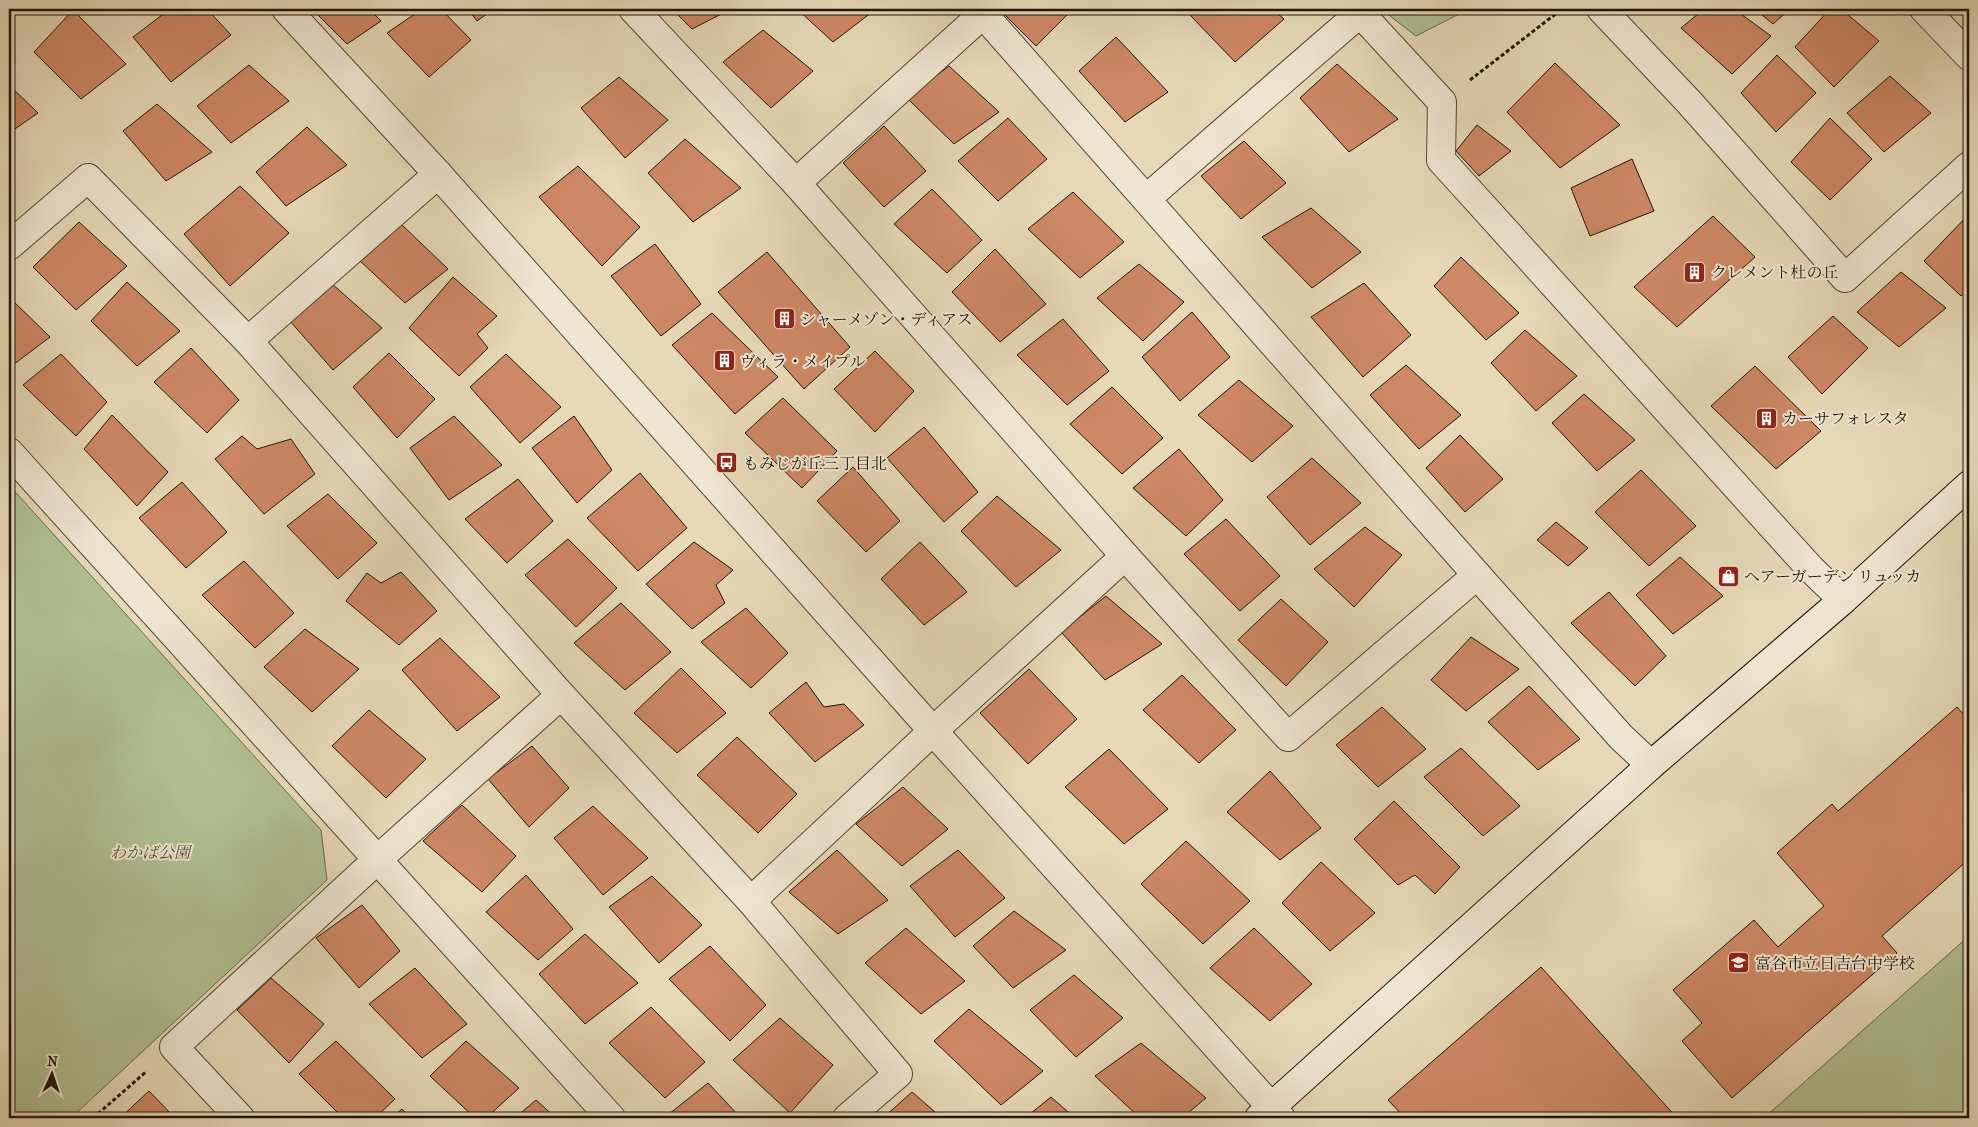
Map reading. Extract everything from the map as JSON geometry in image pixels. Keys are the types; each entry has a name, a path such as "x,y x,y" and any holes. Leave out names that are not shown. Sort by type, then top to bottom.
{"street":[{"path":"286,9 438,174 933,731 1270,1115 1651,765 1843,600 1969,485"},
{"path":"633,9 796,183 1288,737 1477,575"},
{"path":"1601,9 1689,102 1845,278 1969,166"},
{"path":"1924,9 1969,56"},
{"path":"1146,199 1357,11 1442,102 1442,160 1810,568 1843,600"},
{"path":"796,183 983,14 1621,737 1651,765"},
{"path":"248,341 438,174"},
{"path":"9,246 88,178 248,341 561,695 751,901 898,1074 847,1118"},
{"path":"9,452 611,1118"},
{"path":"751,901 933,731 1126,556"},
{"path":"240,1118 174,1047 561,695"}],"path":[{"path":"1442,102 1562,9"},
{"path":"93,1118 174,1047"}],"green space":[{"path":"1381,9 1469,9 1416,36"},
{"name":"わかば公園","path":"9,485 321,830 327,880 71,1118 9,1118"},
{"path":"1969,936 1969,1118 1764,1118"}],"building":[{"path":"170,9 207,9 231,35 171,82 133,37"},
{"path":"312,9 369,9 381,21 347,44"},
{"path":"422,9 441,9 471,40 429,77 387,33"},
{"path":"468,9 494,9 477,21"},
{"path":"672,9 731,9 692,29"},
{"path":"797,9 876,9 833,42"},
{"path":"999,9 1073,9 1036,46"},
{"path":"1157,9 1167,9 1162,14"},
{"path":"1195,9 1272,9 1284,19 1235,62 1189,14"},
{"path":"1704,9 1734,9 1771,36 1732,74 1681,28"},
{"path":"1755,9 1790,9 1773,24"},
{"path":"1830,9 1841,9 1879,41 1834,87 1795,47"},
{"path":"73,10 126,64 81,99 34,52"},
{"path":"763,30 813,71 771,108 723,62"},
{"path":"1116,37 1168,92 1125,122 1079,71"},
{"path":"1777,55 1816,93 1776,132 1741,93"},
{"path":"1555,63 1620,125 1560,168 1507,112"},
{"path":"1337,64 1398,119 1349,152 1300,98"},
{"path":"249,65 289,101 231,143 197,106"},
{"path":"949,66 999,112 954,144 907,98"},
{"path":"1890,76 1931,113 1884,152 1847,113"},
{"path":"619,77 668,120 625,158 581,108"},
{"path":"9,85 38,113 9,133"},
{"path":"157,104 212,152 166,181 123,131"},
{"path":"1008,118 1047,159 998,201 958,161"},
{"path":"1830,118 1872,159 1830,200 1791,162"},
{"path":"1477,125 1511,151 1479,176 1456,151"},
{"path":"884,126 926,171 884,207 843,163"},
{"path":"307,127 347,165 286,206 256,172"},
{"path":"685,139 741,188 693,222 648,173"},
{"path":"1244,141 1286,183 1241,219 1201,176"},
{"path":"1632,159 1654,211 1590,236 1571,188"},
{"path":"578,166 640,227 602,266 539,197"},
{"path":"240,186 289,233 230,286 184,234"},
{"path":"932,189 982,240 947,273 894,224"},
{"path":"1073,192 1124,242 1080,278 1028,229"},
{"path":"1311,208 1361,252 1312,288 1262,237"},
{"path":"1969,214 1969,288 1961,296 1924,261"},
{"name":"クレメント杜の丘","path":"1713,216 1755,257 1677,327 1634,287"},
{"path":"79,222 127,266 76,310 33,267"},
{"path":"400,223 448,269 405,303 358,259"},
{"path":"655,244 701,304 661,336 611,276"},
{"path":"995,249 1046,304 1000,342 952,292"},
{"name":"シャーメゾン・ディアス","path":"767,252 850,347 804,389 718,292"},
{"path":"1461,257 1519,313 1486,340 1434,286"},
{"path":"1139,264 1184,302 1143,341 1097,298"},
{"path":"1901,272 1946,308 1899,347 1857,312"},
{"path":"453,277 497,316 477,334 488,348 459,376 409,328"},
{"path":"127,282 180,331 137,366 91,321"},
{"path":"331,283 382,328 333,370 290,321"},
{"path":"1364,283 1411,335 1363,377 1311,317"},
{"path":"9,297 50,337 9,368"},
{"path":"1192,312 1230,357 1180,401 1142,357"},
{"name":"ヴィラ・メイプル","path":"712,313 778,377 735,414 672,345"},
{"path":"1833,316 1868,348 1822,394 1788,357"},
{"path":"1063,319 1109,371 1067,405 1017,355"},
{"path":"1525,330 1577,376 1536,411 1491,363"},
{"path":"191,348 239,400 207,433 154,382"},
{"path":"875,351 914,391 875,432 834,389"},
{"path":"389,353 435,399 397,438 353,387"},
{"path":"61,354 107,402 76,436 23,385"},
{"path":"506,354 561,407 520,443 470,387"},
{"path":"1406,365 1461,415 1419,449 1370,395"},
{"name":"カーサフォレスタ","path":"1755,366 1821,431 1776,469 1711,406"},
{"path":"1239,380 1293,426 1252,462 1198,415"},
{"path":"1112,387 1163,438 1122,474 1070,424"},
{"path":"1584,394 1635,440 1597,471 1552,423"},
{"path":"783,398 837,451 802,488 745,433"},
{"path":"112,415 168,472 137,506 84,449"},
{"path":"454,416 502,465 449,500 410,448"},
{"path":"574,416 612,470 577,503 532,448"},
{"path":"924,427 978,492 944,522 887,458"},
{"path":"1460,435 1503,479 1465,512 1426,468"},
{"path":"242,436 257,449 291,439 315,474 264,514 215,459"},
{"path":"1179,449 1223,500 1186,536 1133,488"},
{"path":"1312,458 1361,503 1310,545 1267,497"},
{"path":"853,467 900,521 866,552 817,501"},
{"path":"1641,470 1696,526 1649,566 1595,512"},
{"path":"640,473 687,528 638,571 587,518"},
{"path":"518,479 553,521 507,563 465,519"},
{"path":"182,482 227,532 186,568 139,518"},
{"path":"328,494 377,543 338,579 287,526"},
{"path":"997,496 1061,550 1016,587 961,531"},
{"path":"1226,519 1280,576 1240,611 1184,554"},
{"path":"1556,522 1588,548 1568,566 1537,540"},
{"path":"1365,527 1402,555 1354,607 1314,569"},
{"path":"568,539 617,588 576,627 525,575"},
{"path":"694,542 733,570 716,585 725,603 692,629 646,584"},
{"path":"920,542 967,592 924,625 881,579"},
{"path":"1680,557 1723,596 1673,634 1636,595"},
{"path":"244,561 294,613 255,648 202,595"},
{"path":"401,572 437,611 399,645 346,601 367,573 381,583"},
{"path":"1609,592 1666,656 1635,686 1571,623"},
{"path":"1106,596 1162,644 1105,680 1061,632"},
{"path":"1281,599 1328,642 1286,686 1238,640"},
{"path":"621,603 671,652 625,690 574,643"},
{"path":"746,608 788,653 751,688 701,642"},
{"path":"305,629 359,669 312,712 264,667"},
{"path":"1471,637 1519,669 1466,711 1431,680"},
{"path":"440,638 500,697 457,731 402,670"},
{"path":"681,668 726,713 677,753 634,713"},
{"path":"1029,669 1077,719 1028,764 980,713"},
{"path":"1182,675 1236,730 1199,763 1143,710"},
{"path":"806,682 824,707 844,704 864,725 815,762 769,713"},
{"path":"1529,686 1580,739 1538,770 1488,722"},
{"path":"1382,707 1426,749 1378,787 1336,745"},
{"path":"1957,707 1969,721 1969,859 1882,936 1897,953 1732,1098 1682,1041 1702,1023 1673,990 1754,920 1778,947 1824,906 1777,853 1832,804 1838,811"},
{"path":"369,710 426,759 386,798 332,746"},
{"path":"737,737 797,794 758,833 697,775"},
{"path":"532,746 569,788 529,827 488,779"},
{"path":"1461,748 1520,806 1483,836 1424,777"},
{"path":"1109,749 1168,809 1124,844 1065,787"},
{"path":"1270,771 1321,828 1280,860 1227,812"},
{"path":"903,787 948,829 902,866 856,824"},
{"path":"1394,801 1460,867 1435,894 1415,875 1398,885 1354,839"},
{"path":"462,805 516,856 482,892 423,841"},
{"path":"593,806 648,858 603,895 554,838"},
{"path":"1186,841 1250,901 1203,944 1141,884"},
{"path":"837,850 888,900 838,934 789,892"},
{"path":"958,850 1005,898 955,937 910,886"},
{"path":"1321,862 1375,913 1330,951 1282,903"},
{"path":"526,875 573,929 538,960 486,912"},
{"path":"652,876 702,925 659,963 609,907"},
{"path":"362,905 400,951 359,988 316,938"},
{"path":"1014,911 1066,950 1013,988 973,946"},
{"path":"906,928 965,981 921,1014 865,963"},
{"path":"1254,928 1312,984 1270,1021 1210,968"},
{"path":"585,934 638,983 585,1024 539,974"},
{"path":"710,946 766,1005 730,1041 669,979"},
{"path":"1541,967 1677,1118 1405,1118 1388,1100"},
{"path":"415,968 467,1024 422,1058 369,1004"},
{"path":"1074,975 1123,1018 1076,1057 1030,1010"},
{"path":"271,978 324,1024 289,1063 237,1010"},
{"path":"651,1007 705,1062 665,1098 609,1043"},
{"path":"969,1009 1043,1071 1001,1105 934,1041"},
{"path":"780,1018 833,1065 790,1113 733,1060"},
{"path":"336,1041 395,1099 375,1118 343,1118 299,1074"},
{"path":"466,1041 519,1088 486,1118 475,1118 430,1076"},
{"path":"1141,1043 1206,1098 1182,1118 1140,1118 1095,1076"},
{"path":"708,1083 741,1118 664,1118"},
{"path":"149,1091 175,1118 120,1118"},
{"path":"912,1092 942,1118 883,1118"},
{"path":"1051,1097 1075,1118 1025,1118"},
{"path":"536,1100 556,1118 515,1118"},
{"path":"402,1109 410,1118 391,1118"}],"place":[{"name":"クレメント杜の丘","path":"1695,272"},
{"name":"シャーメゾン・ディアス","path":"784,319"},
{"name":"ヴィラ・メイプル","path":"724,361"},
{"name":"カーサフォレスタ","path":"1766,418"},
{"name":"もみじが丘三丁目北","path":"727,463"},
{"name":"ヘアーガーデン リュッカ","path":"1728,576"},
{"name":"富谷市立日吉台中学校","path":"1739,963"}]}
